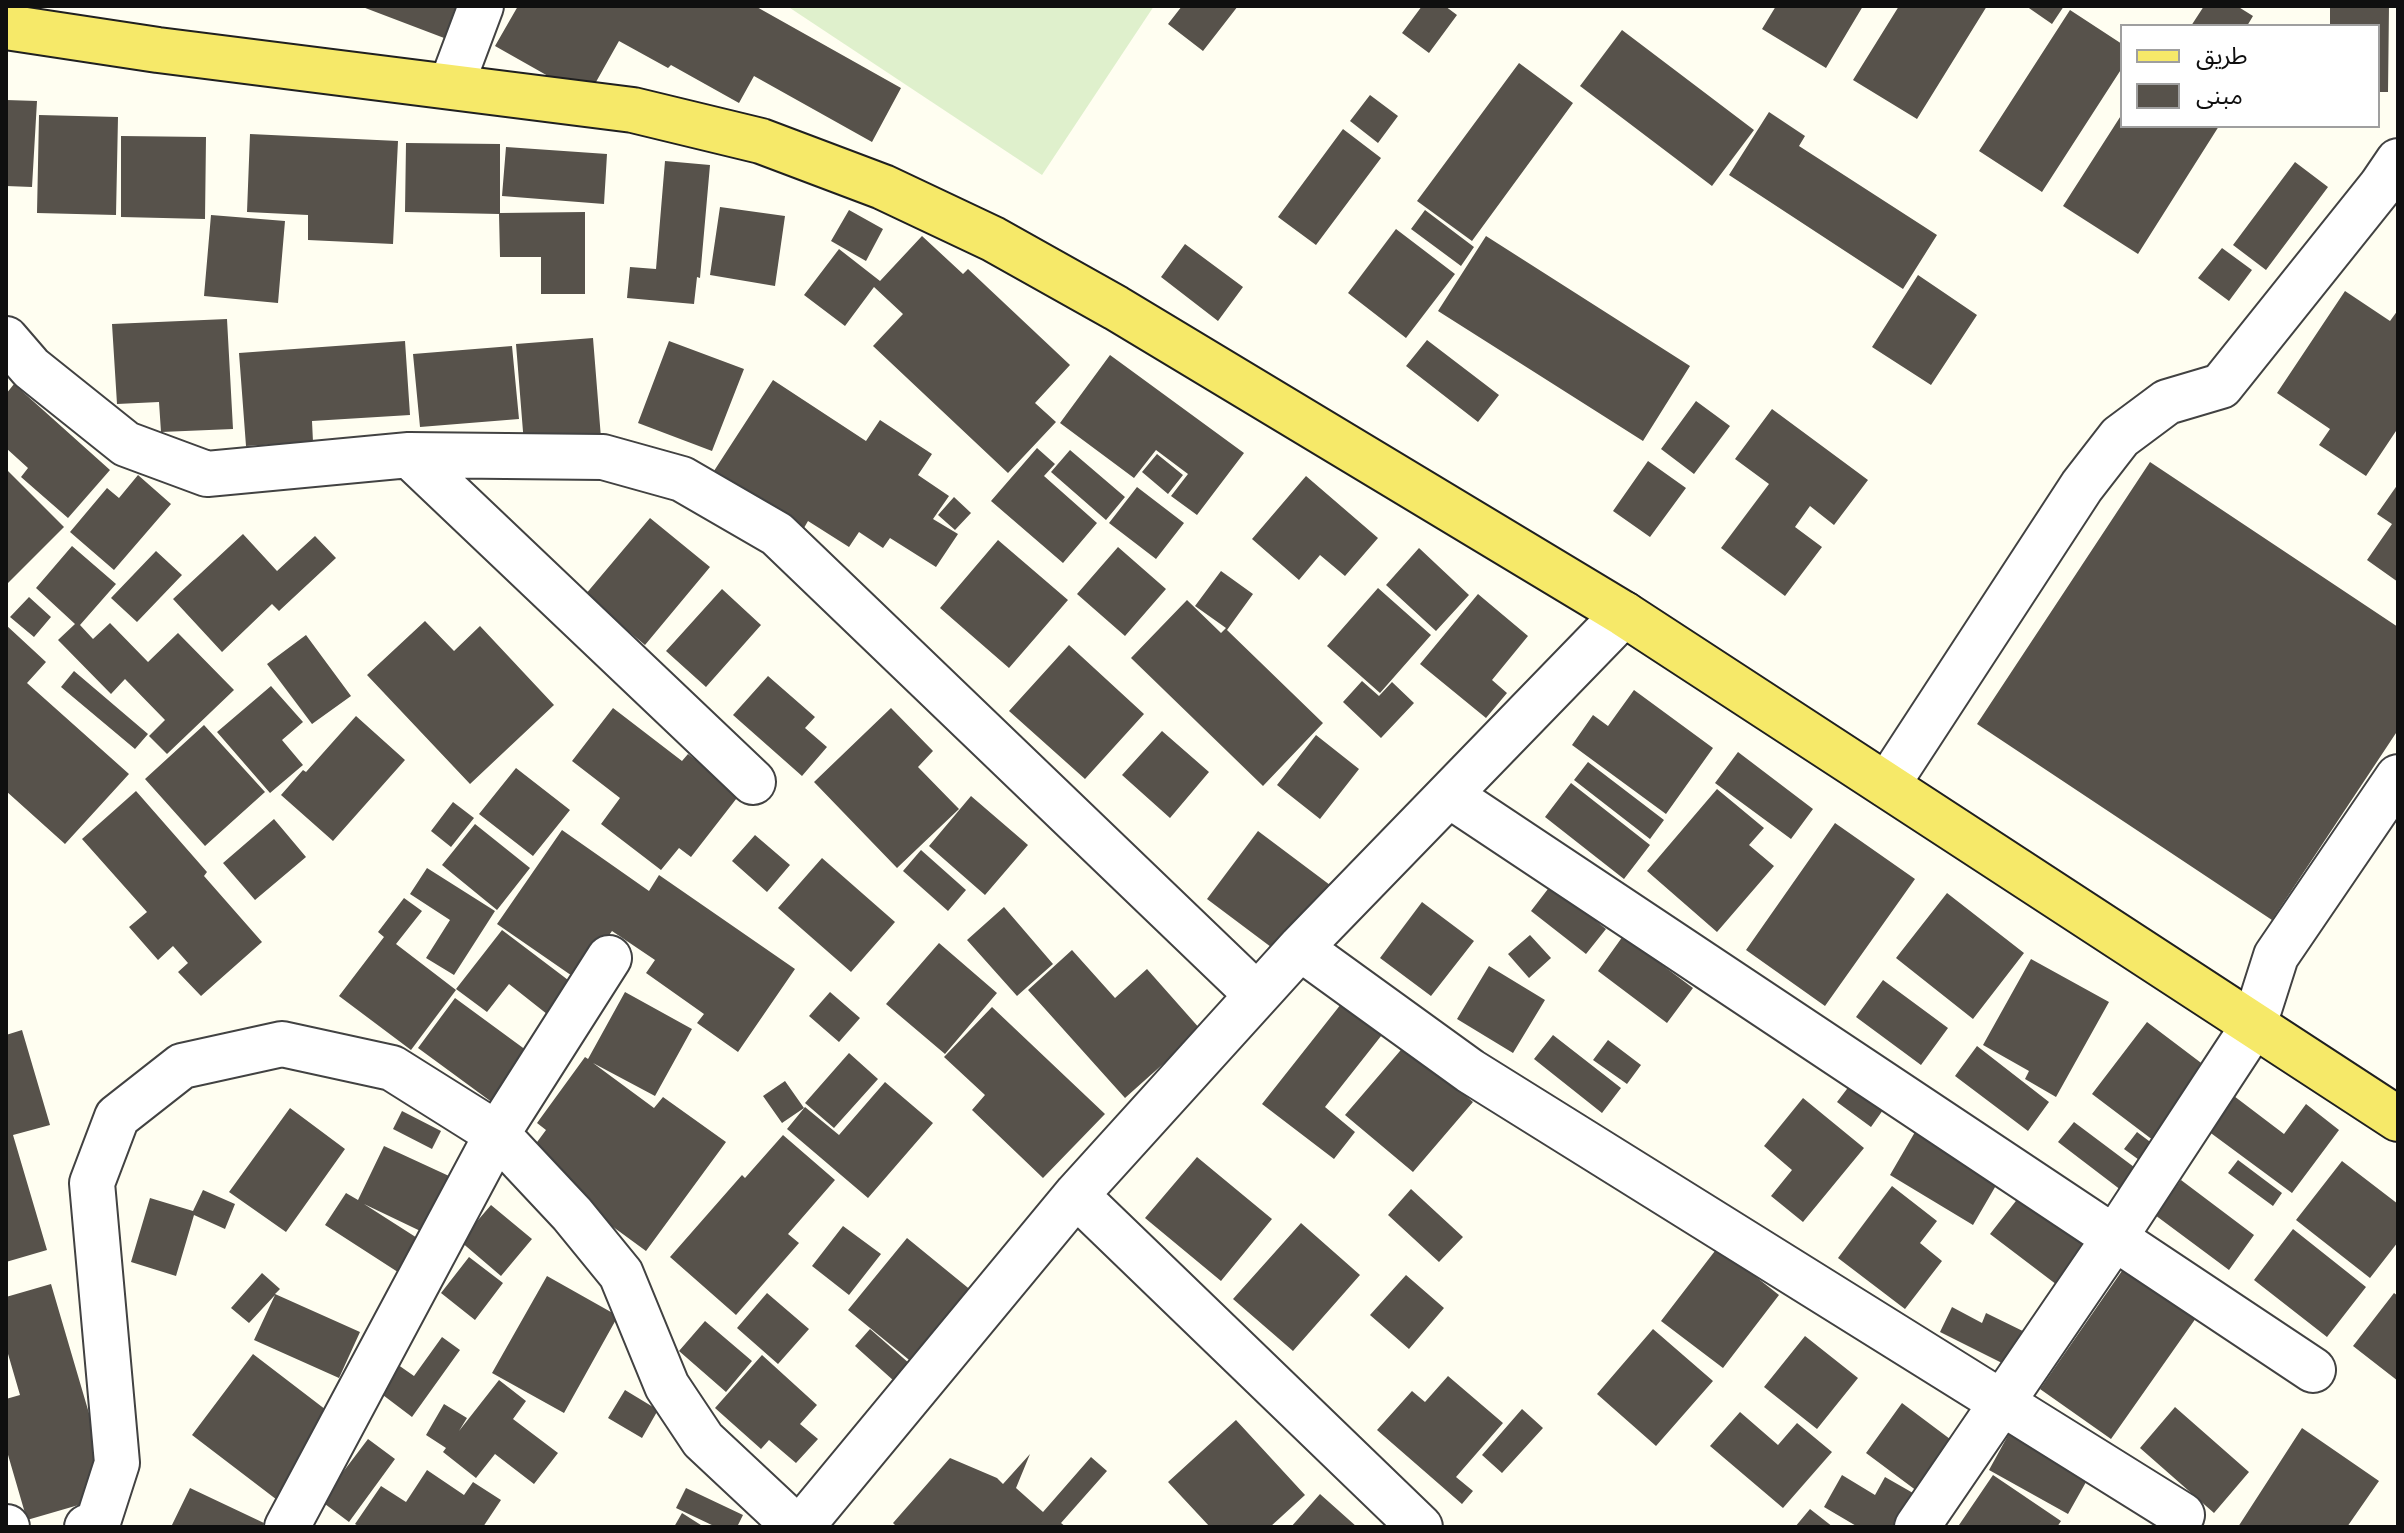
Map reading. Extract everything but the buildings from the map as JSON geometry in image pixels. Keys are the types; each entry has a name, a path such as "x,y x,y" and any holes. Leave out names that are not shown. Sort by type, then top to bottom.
{"main road":[{"path":"6,27 647,114 761,141 883,187 993,239 1116,308 1624,614 2398,1119"}],"street":[{"path":"451,86 481,6"},
{"path":"1887,785 2082,486 2120,437 2167,402 2221,386 2392,180"},
{"path":"6,339 31,368 126,444 207,474 409,455 603,457 682,479 777,534 1257,995"},
{"path":"409,455 753,782"},
{"path":"87,1527 98,1522 117,1463 92,1183 117,1117 182,1066 282,1044 392,1068 497,1134 572,1214 621,1274 667,1386 703,1440 799,1527 1076,1195 1300,948 1624,614"},
{"path":"1917,1527 2115,1237 2254,1025 2276,956 2398,777"},
{"path":"1449,795 2313,1370"},
{"path":"1300,948 1470,1071 2182,1515"},
{"path":"287,1527 497,1134 609,958"},
{"path":"1076,1195 1420,1527"}],"green space":[{"path":"787,6 1154,6 1042,175"}]}
